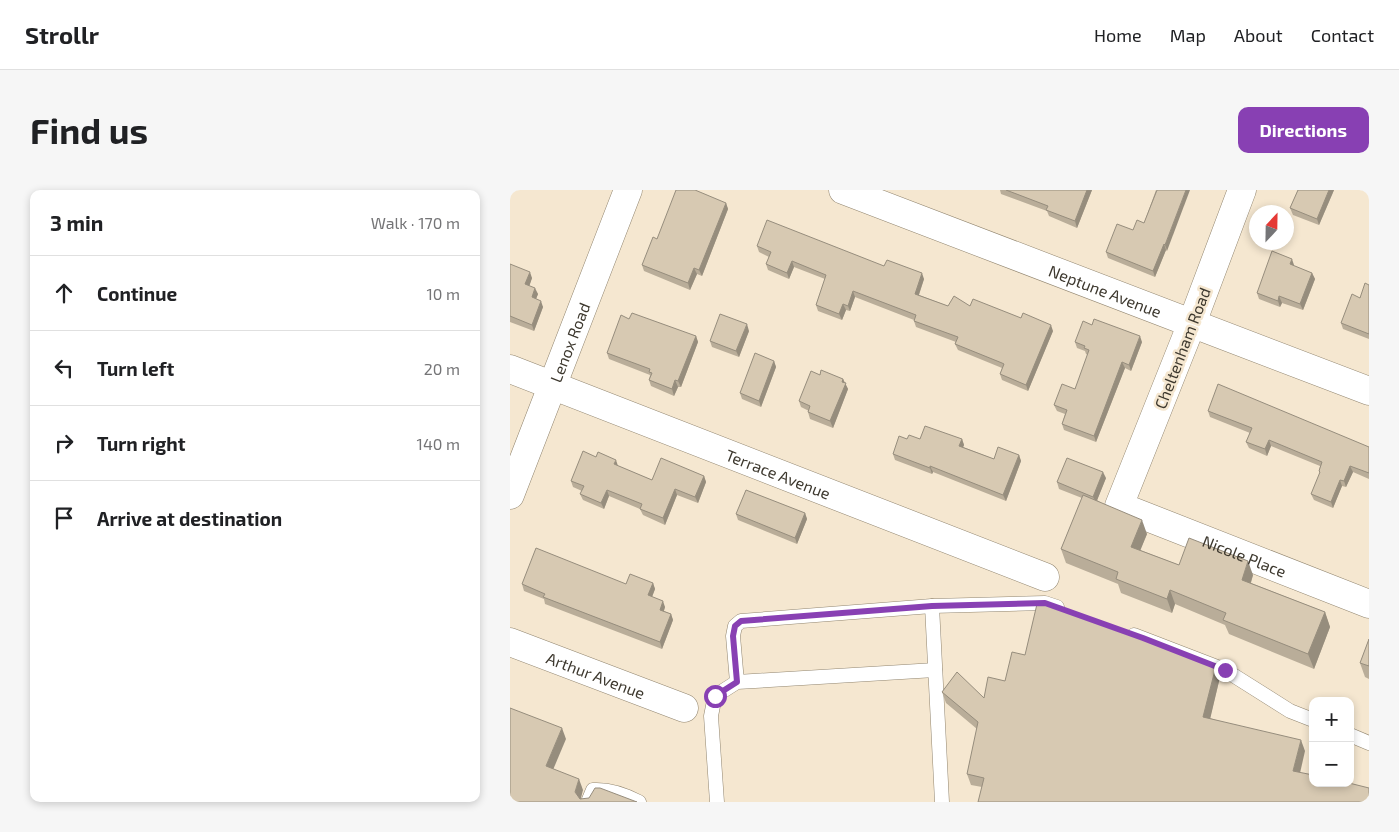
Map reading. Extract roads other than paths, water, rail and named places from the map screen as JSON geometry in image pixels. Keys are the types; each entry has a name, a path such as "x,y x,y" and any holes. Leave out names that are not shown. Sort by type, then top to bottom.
{"street":[{"name":"Lenox Road","path":"510,495 628,190"},
{"name":"Neptune Avenue","path":"843,190 1369,391"},
{"name":"Cheltenham Road","path":"1119,506 1192,323 1242,190"},
{"name":"Terrace Avenue","path":"510,369 1045,577"},
{"name":"Nicole Place","path":"1119,506 1369,604"},
{"name":"Arthur Avenue","path":"510,642 684,708"}],"lane":[{"path":"737,682 733,636 735,626 741,621 932,606 1045,603 1071,612"},
{"path":"932,606 942,802"},
{"path":"1125,631 1225,670 1290,711 1309,718"},
{"path":"717,802 710,716 715,696 737,682 935,670"},
{"path":"1354,737 1369,743"},
{"path":"588,802 593,790 605,789 625,795 639,802"}]}
